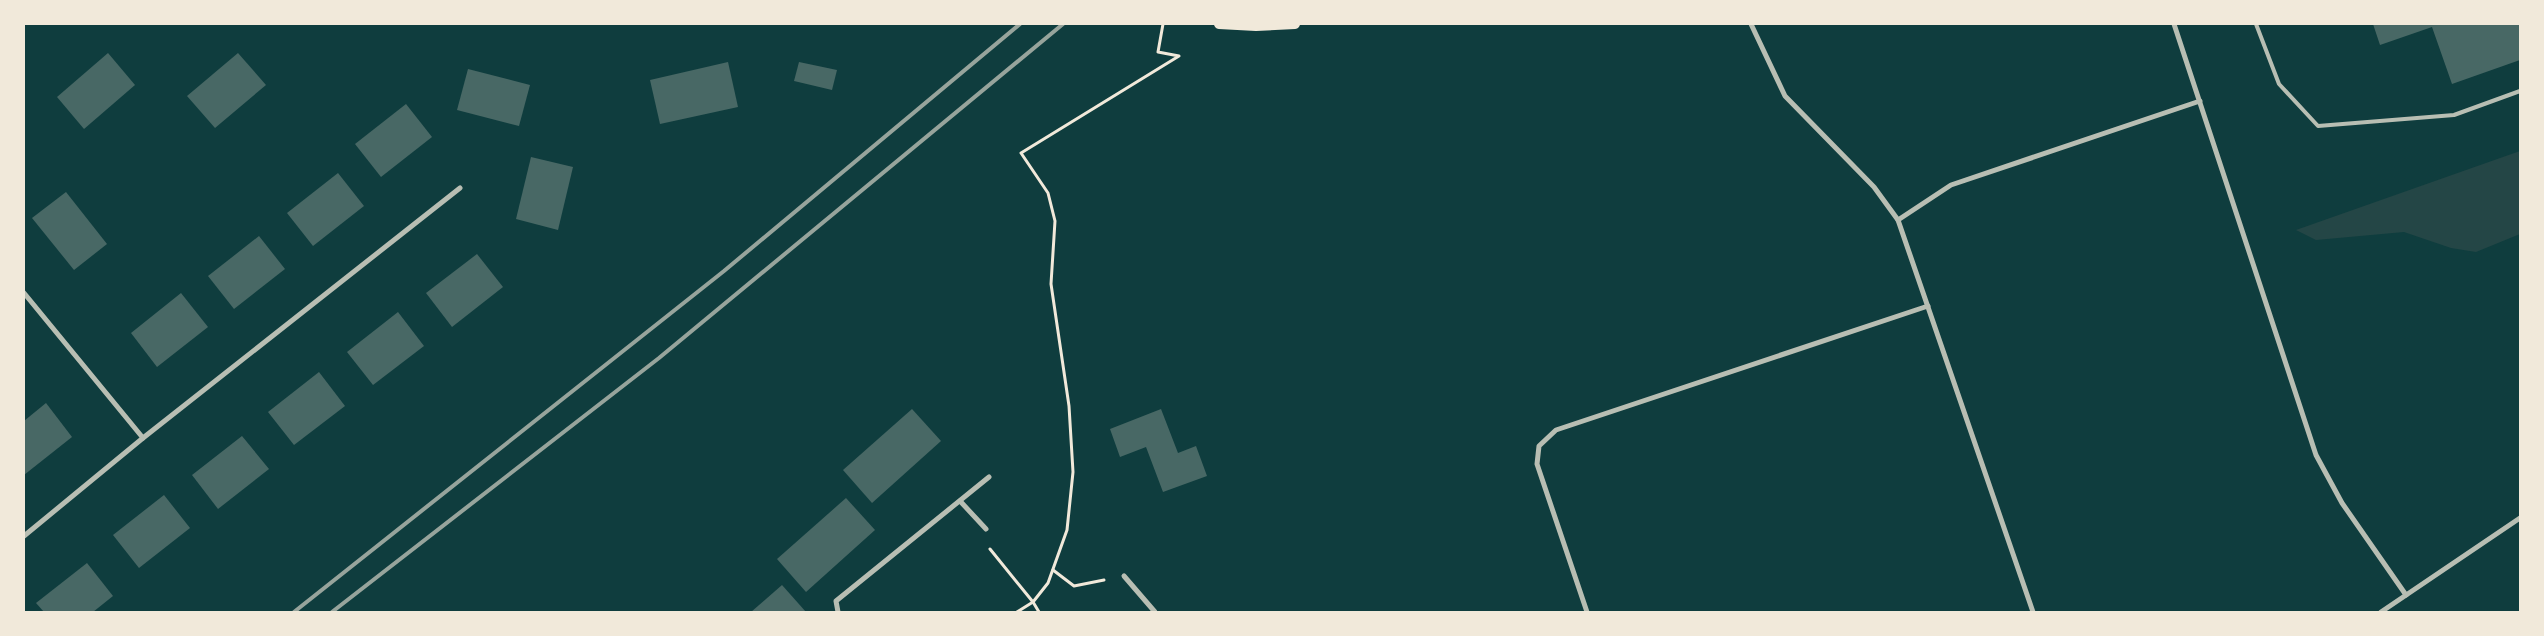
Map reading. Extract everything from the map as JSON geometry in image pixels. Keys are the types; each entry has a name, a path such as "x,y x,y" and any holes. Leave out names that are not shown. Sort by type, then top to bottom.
{"main road":[{"path":"1219,24 1256,26 1295,24"}],"street":[{"path":"1750,24 1785,96 1874,187 1898,220 2032,612"},
{"path":"2174,24 2316,455 2342,503 2406,595"},
{"path":"1898,220 1951,185 2200,100"},
{"path":"24,536 143,438 460,188"},
{"path":"24,293 143,438"},
{"path":"1587,612 1537,464 1539,446 1556,430 1928,306"},
{"path":"838,612 836,601 989,477"},
{"path":"960,501 986,529"},
{"path":"2381,612 2520,518"},
{"path":"1124,576 1155,612"}],"lane":[{"path":"2256,24 2279,84 2318,126 2454,115 2520,91"}],"path":[{"path":"1016,612 1033,602 1048,583 1067,530 1073,472 1069,406 1052,284 1055,221 1048,193 1020,153 1179,56 1158,52 1163,24"},
{"path":"986,529 991,552 1033,602 1039,612"},
{"path":"1053,570 1074,586 1124,576"}],"shaded area":[{"path":"2520,151 2520,234 2476,252 2451,248 2404,232 2316,240 2296,230"}],"building":[{"path":"2373,24 2520,24 2520,60 2452,84 2432,27 2380,45"},
{"path":"108,53 135,85 84,129 57,97"},
{"path":"238,53 266,85 215,128 187,96"},
{"path":"728,62 738,107 660,124 650,80"},
{"path":"799,62 837,70 832,90 794,81"},
{"path":"468,69 530,85 519,126 457,110"},
{"path":"406,104 432,137 381,177 355,144"},
{"path":"531,157 573,167 558,230 516,219"},
{"path":"338,173 364,206 313,246 287,213"},
{"path":"66,192 107,244 74,270 32,218"},
{"path":"259,236 285,269 234,309 208,276"},
{"path":"477,254 503,287 452,327 426,293"},
{"path":"181,293 208,327 157,367 131,333"},
{"path":"398,312 424,346 373,385 347,352"},
{"path":"319,372 345,406 294,445 268,412"},
{"path":"46,403 72,437 24,475 24,421"},
{"path":"912,409 941,441 872,503 843,470"},
{"path":"1161,409 1178,453 1196,446 1207,476 1163,492 1146,447 1120,457 1110,429"},
{"path":"242,436 269,469 218,509 192,475"},
{"path":"164,495 190,528 139,568 113,535"},
{"path":"846,498 875,530 806,592 777,559"},
{"path":"87,563 113,596 93,612 44,612 36,603"},
{"path":"782,585 806,612 751,612"}],"railway":[{"path":"294,612 724,271 1020,24"},
{"path":"332,612 659,358 1063,24"}]}
